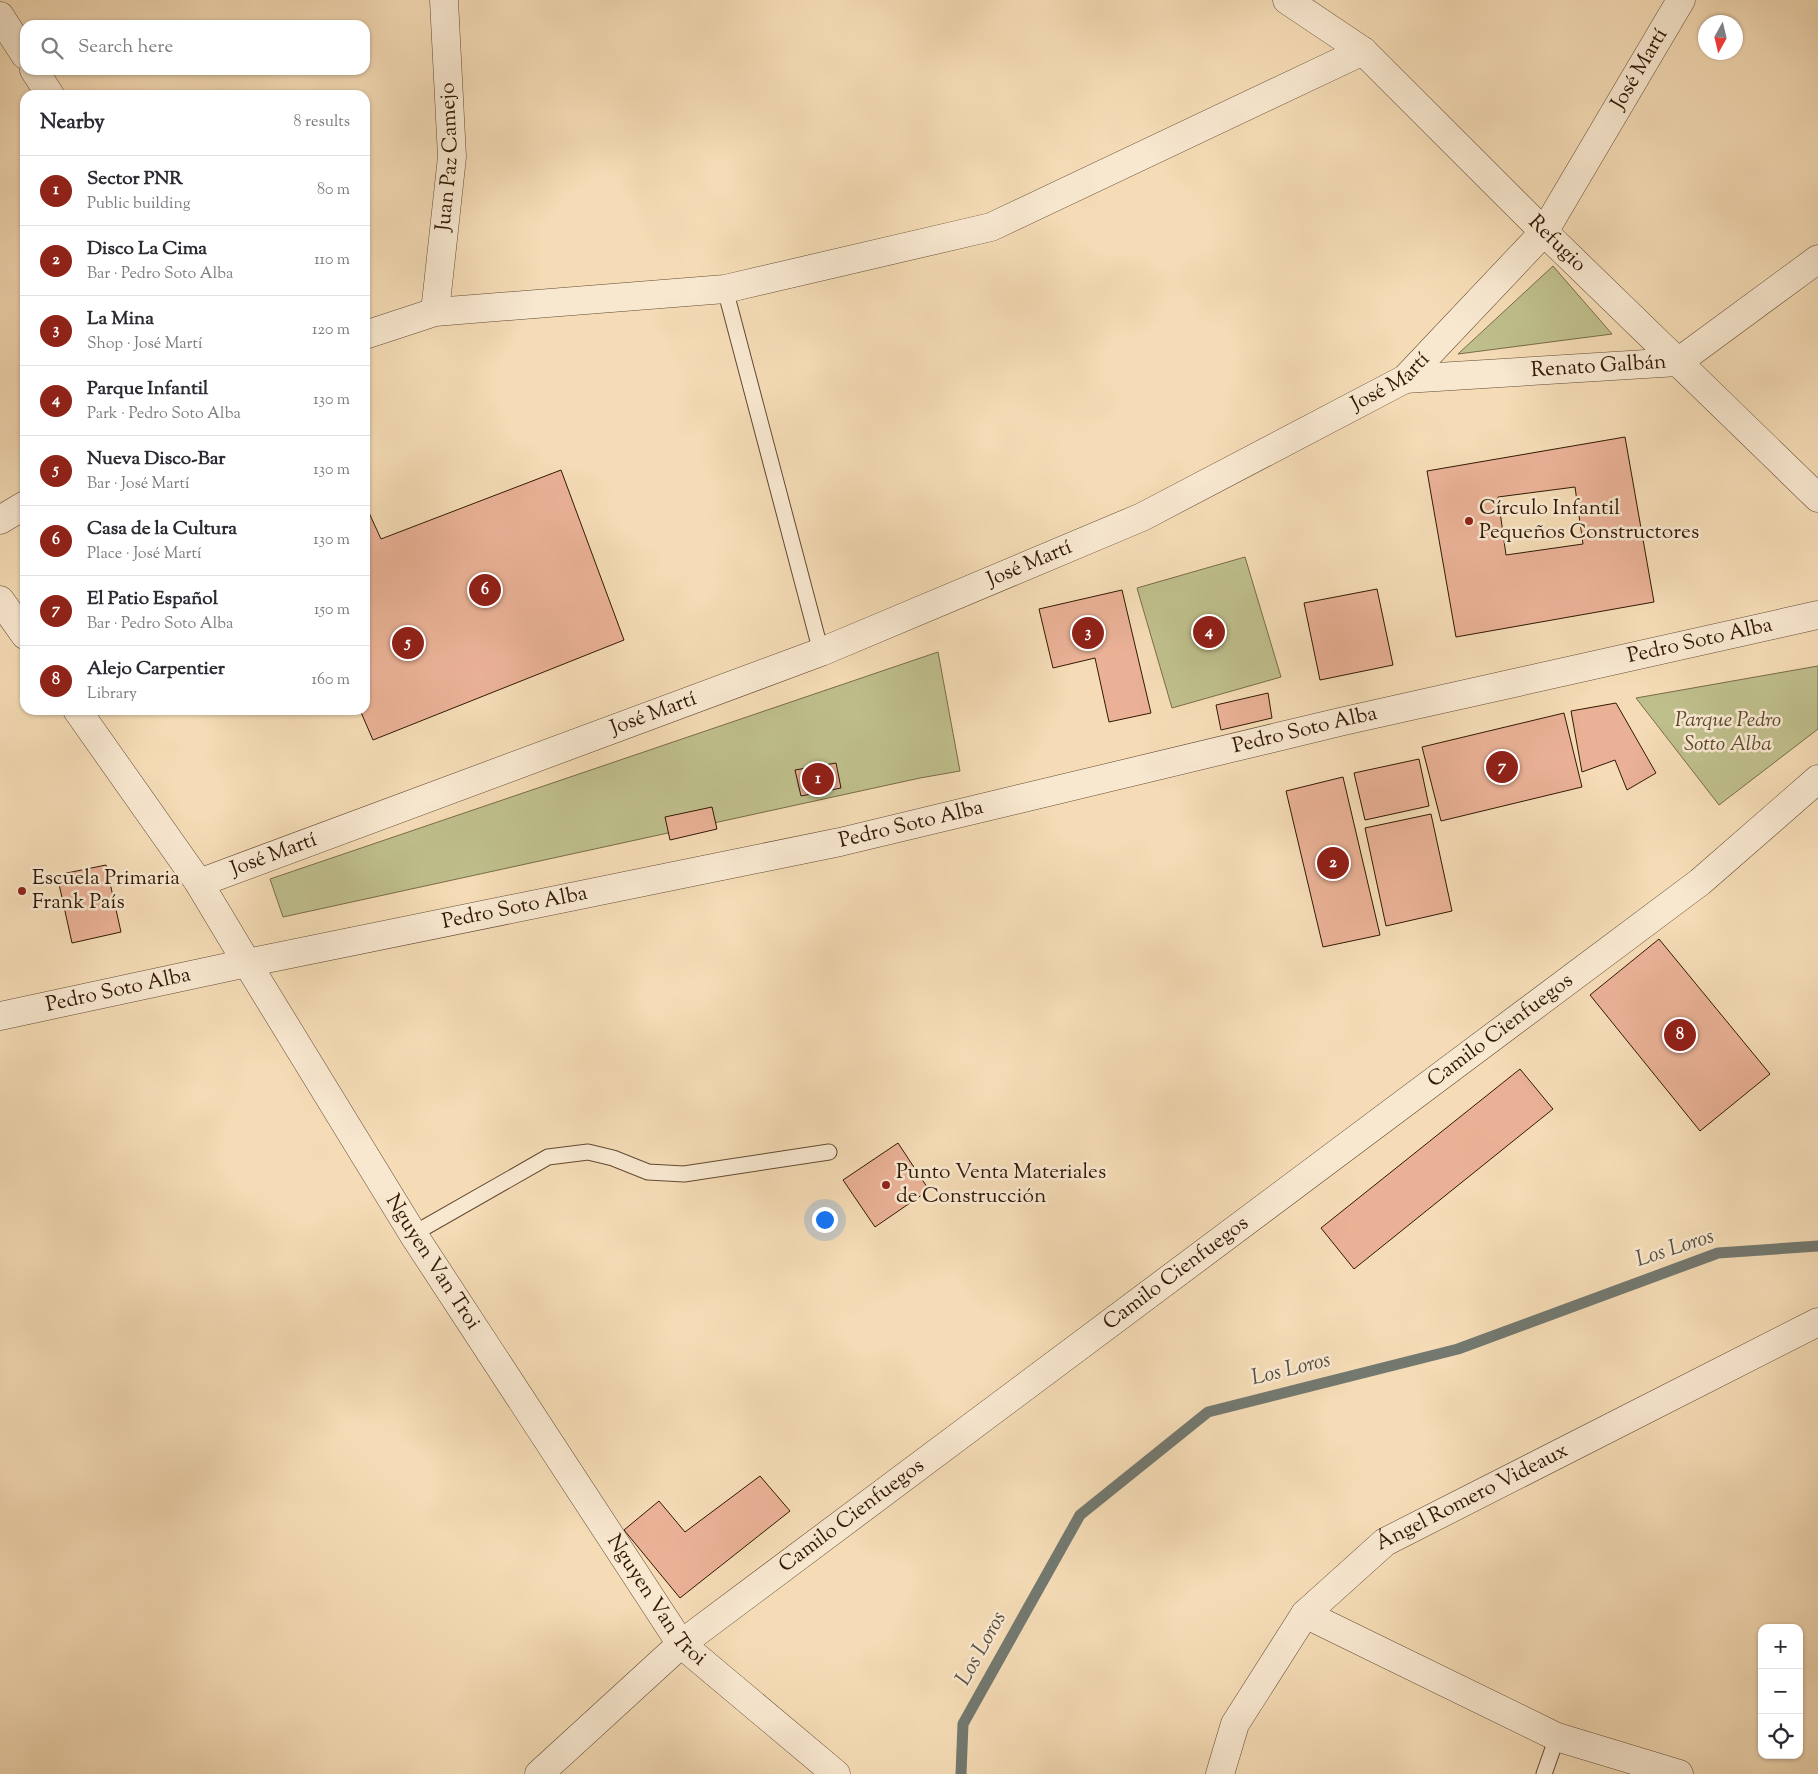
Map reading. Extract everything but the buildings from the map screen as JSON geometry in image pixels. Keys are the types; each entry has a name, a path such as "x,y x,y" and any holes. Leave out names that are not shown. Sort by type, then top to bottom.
{"street":[{"name":"Juan Paz Camejo","path":"435,312 452,157 444,0"},
{"name":"Refugio","path":"1287,0 1363,52 1544,232 1818,498"},
{"name":"José Martí","path":"199,883 821,652 1142,517 1405,379 1544,232 1681,0"},
{"path":"0,16 20,47"},
{"path":"370,333 435,312 725,289 991,227 1363,52"},
{"path":"37,75 47,90"},
{"name":"Renato Galbán","path":"1405,379 1678,362 1818,259"},
{"path":"0,520 20,508"},
{"path":"0,600 20,629"},
{"name":"Pedro Soto Alba","path":"0,1016 247,963 840,842 1344,722 1818,615"},
{"name":"Nguyen Van Troi","path":"81,715 199,883 413,1234 681,1644 836,1774"},
{"name":"Camilo Cienfuegos","path":"538,1774 681,1644 1700,882 1818,779"},
{"name":"Ángel Romero Videaux","path":"1220,1774 1235,1724 1305,1614 1385,1542 1818,1322"},
{"path":"1305,1614 1557,1737 1679,1774"}],"lane":[{"path":"725,289 821,652"},
{"path":"413,1234 548,1157 588,1152 613,1158 648,1172 684,1174 829,1152"},
{"path":"1544,1774 1557,1737"}],"green space":[{"path":"1553,266 1612,334 1458,354"},
{"path":"1245,557 1281,677 1172,708 1137,588"},
{"path":"938,652 960,771 920,778 283,917 270,879"},
{"name":"Parque Pedro Sotto Alba","path":"1818,666 1818,729 1719,805 1636,698"}],"waterway":[{"name":"Los Loros","path":"961,1774 963,1724 1080,1515 1208,1412 1458,1349 1718,1253 1818,1246"}],"place":[{"name":"Círculo Infantil Pequeños Constructores","path":"1469,521"},
{"name":"Casa de la Cultura","path":"485,590"},
{"name":"Parque Infantil","path":"1209,632"},
{"name":"La Mina","path":"1088,633"},
{"name":"Nueva Disco-Bar","path":"408,643"},
{"name":"El Patio Español","path":"1502,767"},
{"name":"Sector PNR","path":"818,779"},
{"name":"Disco La Cima","path":"1333,863"},
{"name":"Escuela Primaria Frank País","path":"22,891"},
{"name":"Alejo Carpentier","path":"1680,1035"},
{"name":"Punto Venta Materiales de Construcción","path":"886,1185"}]}
